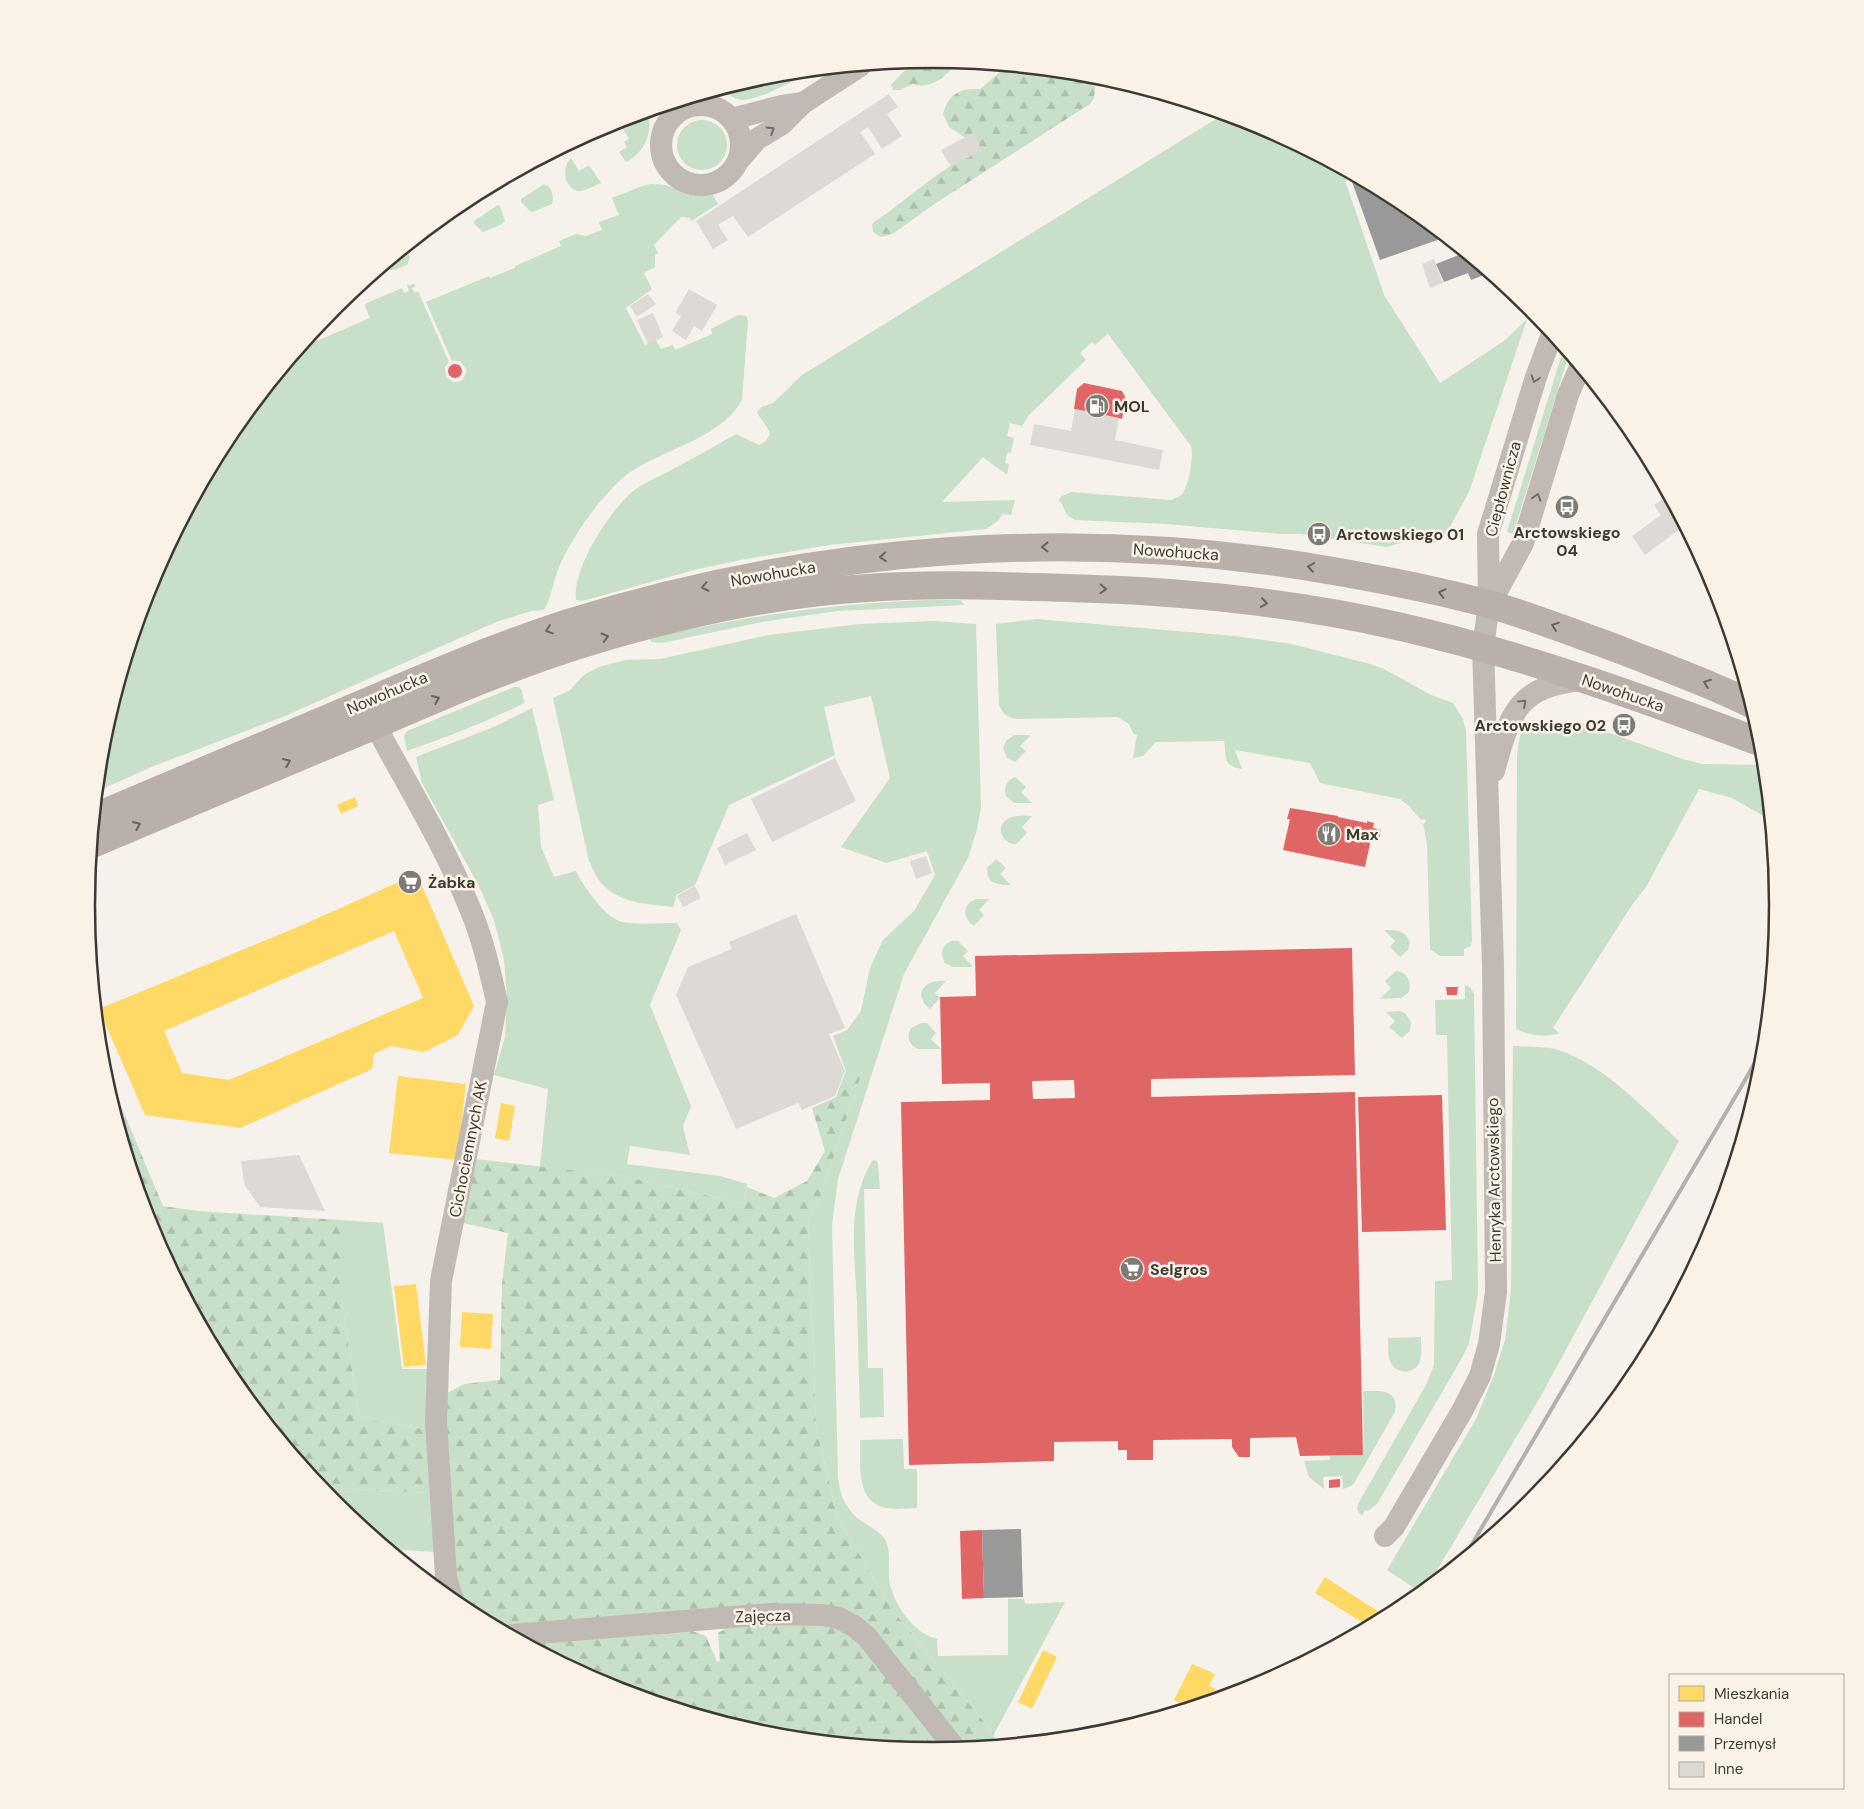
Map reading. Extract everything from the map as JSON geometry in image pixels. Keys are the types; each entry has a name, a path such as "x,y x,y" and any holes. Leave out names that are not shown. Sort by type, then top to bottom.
{"main road":[{"name":"Nowohucka","path":"100,815 405,686 549,630 651,600 700,588 874,558 980,549 1094,547 1168,551 1319,568 1407,585 1489,605 1590,639 1715,686 1743,700"},
{"name":"Nowohucka","path":"98,842 522,665 612,635 732,607 813,593 862,588 985,586 1144,590 1214,596 1304,608 1372,620 1483,648 1666,707 1753,739"}],"street":[{"path":"691,103 672,117 662,117 661,152 666,164 674,175 685,182 698,186 711,185 724,180 734,170 740,159 757,139 782,124 803,103 851,72"},
{"path":"694,102 714,107 732,118 738,127 741,138 740,159"},
{"path":"732,118 803,103"},
{"name":"Ciepłownicza","path":"1489,605 1488,534 1536,377 1550,341"},
{"name":"Ciepłownicza","path":"1489,605 1523,544 1568,395 1578,373"},
{"path":"1483,648 1489,605"},
{"name":"Henryka Arctowskiego","path":"1385,1536 1394,1527 1462,1411 1480,1376 1489,1344 1496,1292 1493,966 1483,648"},
{"name":"Henryka Arctowskiego","path":"1487,796 1503,738 1509,721 1518,706 1532,694 1550,686 1586,680"},
{"name":"Cichociemnych AK","path":"375,725 446,856 472,912 487,957 497,1002 441,1281 436,1422 446,1576 449,1588"},
{"name":"Zajęcza","path":"523,1634 771,1614 823,1615 839,1618 854,1626 867,1637 949,1741"}],"green space":[{"path":"907,68 952,68 939,80 926,85 913,84 900,90 893,90 891,85"},
{"path":"1002,71 1092,83 1095,87 1094,98 1090,104 939,201 892,234 881,237 873,232 872,225 874,222 940,173 963,159 967,139 949,127 943,114 948,102 956,94 961,91 980,89"},
{"path":"795,80 760,96 744,100 726,94"},
{"path":"649,117 648,134 643,147 633,158 626,162 619,152 627,147 624,142 629,139 622,127"},
{"path":"1217,118 1252,131 1302,154 1348,179 1345,180 1384,295 1440,383 1504,341 1527,319 1469,492 1446,534 1435,543 1404,542 1387,547 1301,534 1166,524 1075,520 1067,515 1061,502 1058,501 1062,496 1071,492 1171,500 1182,494 1189,478 1192,457 1191,446 1108,334 1095,345 1092,342 1080,353 1086,360 1029,415 1022,426 1010,423 1007,436 1014,438 1011,453 1007,453 1005,463 1009,464 1007,475 983,457 942,502 1015,500 1011,515 1002,514 999,520 986,529 829,545 741,560 698,569 582,601 576,600 576,587 586,556 605,524 626,497 645,483 736,434 759,445 766,441 770,434 757,412 762,407 773,403 802,375"},
{"path":"702,120 716,124 723,131 727,145 723,159 716,166 702,170 688,166 681,159 677,145 681,131 688,124"},
{"path":"571,158 579,171 589,165 601,183 584,190 578,191 573,189 567,182 565,172"},
{"path":"544,184 552,192 552,204 532,212 521,202 521,199"},
{"path":"651,184 666,185 694,196 713,195 718,204 691,221 690,218 681,217 654,245 658,253 655,255 655,267 644,273 652,289 626,308 645,345 656,340 661,349 673,345 675,350 712,334 711,329 738,315 746,316 748,320 742,400 732,414 706,434 643,464 619,481 589,516 564,555 544,610 531,611 496,622 285,716 154,766 103,788 111,741 139,635 181,534 207,486 236,439 268,395 303,353 312,343 370,318 365,304 402,288 404,293 409,291 407,285 414,284 416,286 412,288 415,293 418,291 449,362 445,367 446,377 453,382 459,382 464,377 466,369 460,361 452,361 426,302 489,276 490,278 515,268 515,266 561,246 559,241 576,234 586,236 602,230 599,222 619,215 612,198"},
{"path":"498,205 505,221 483,232 474,224 474,221"},
{"path":"407,252 410,257 407,265 387,270"},
{"path":"1562,354 1567,360 1513,534 1507,532"},
{"path":"927,600 960,600 965,605 837,611 762,622 661,643 651,642 650,638 719,623 787,612"},
{"path":"1037,619 1235,636 1292,644 1384,669 1431,695 1453,703 1463,719 1466,731 1472,941 1471,946 1464,949 1464,956 1440,956 1430,949 1427,844 1423,824 1426,822 1425,819 1421,820 1400,799 1320,783 1310,763 1235,750 1242,769 1228,763 1224,741 1156,742 1143,756 1133,758 1137,735 1133,733 1129,724 1118,717 1016,719 1005,714 999,704 996,624"},
{"path":"935,621 976,624 981,808 968,858 904,974 838,1179 832,1225 838,1477 843,1498 850,1510 860,1520 880,1533 886,1541 889,1555 889,1579 899,1607 920,1631 937,1639 938,1656 1008,1655 1008,1599 1024,1599 1025,1604 1065,1602 994,1734 894,1612 838,1519 816,1427 808,1218 820,1198 861,1075 846,1071 833,1036 847,1030 861,1011 870,968 883,940 914,911 935,875 927,851 886,863 841,847 890,778 871,696 824,707 835,755 729,805 695,885 676,895 674,907 623,898 614,894 598,879 589,861 553,698 569,691 584,675 599,667 625,660 660,659 769,635 860,624"},
{"path":"514,687 519,687 522,691 524,703 466,729 407,751 404,736 407,731"},
{"path":"532,708 554,800 538,805 541,847 554,877 576,871 596,901 616,920 634,923 677,923 681,930 650,1005 691,1106 683,1126 690,1155 630,1146 627,1164 720,1176 747,1184 744,1204 623,1176 540,1167 548,1089 494,1075 505,1037 507,998 504,959 494,920 479,886 422,783 416,757 496,726"},
{"path":"1532,720 1545,723 1584,724 1683,759 1703,764 1757,765 1764,816 1732,798 1699,789 1646,887 1634,902 1553,1028 1559,1033 1542,1036 1516,1029 1517,757 1522,731"},
{"path":"1014,735 1031,735 1020,746 1026,751 1015,762 1007,758 1003,748 1006,741"},
{"path":"1015,777 1026,787 1021,792 1032,803 1014,803 1006,796 1006,784"},
{"path":"1014,816 1032,816 1022,827 1027,833 1016,844 1004,838 1001,830 1004,821"},
{"path":"996,859 1006,868 1000,874 1011,885 998,884 989,877 987,868"},
{"path":"989,899 979,910 984,915 974,926 967,919 965,911 972,901"},
{"path":"1384,930 1393,930 1406,935 1410,943 1408,950 1400,957 1390,947 1395,941"},
{"path":"951,941 958,941 968,951 963,956 973,967 953,967 945,963 942,950"},
{"path":"1396,971 1403,973 1408,978 1410,984 1409,992 1401,998 1380,999 1391,988 1385,981"},
{"path":"946,981 935,993 940,998 930,1009 924,1003 921,995 922,990 927,984"},
{"path":"1465,985 1470,987 1474,994 1478,1293 1469,1343 1377,1504 1368,1511 1365,1510 1362,1516 1357,1510 1358,1504 1426,1385 1434,1365 1435,1281 1452,1280 1447,1035 1436,1035 1435,1000 1465,999"},
{"path":"1399,1011 1405,1013 1411,1022 1410,1031 1402,1038 1389,1027 1395,1021 1386,1012"},
{"path":"921,1023 927,1023 936,1033 931,1039 941,1049 918,1049 911,1043 909,1035 911,1028"},
{"path":"1513,1046 1543,1047 1559,1050 1576,1057 1609,1078 1638,1102 1679,1141 1542,1394 1435,1574 1414,1588 1387,1570 1476,1419 1494,1375 1505,1340 1511,1289"},
{"path":"846,1071 861,1075 820,1198 808,1218 816,1427 838,1519 894,1612 994,1734 995,1739 952,1741 840,1616 508,1626 461,1596 454,1574 444,1395 464,1384 500,1380 502,1284 508,1233 463,1223 476,1159 623,1176 744,1204 747,1187 774,1198 807,1181 825,1151 812,1108 836,1097"},
{"path":"119,1101 163,1206 198,1211 341,1220 341,1294 359,1418 426,1429 430,1493 332,1488 268,1414 236,1370 207,1323 181,1275 139,1174"},
{"path":"873,1160 877,1161 878,1164 880,1189 864,1189 868,1368 883,1368 884,1417 860,1418 854,1230 859,1193 864,1176"},
{"path":"341,1220 383,1223 402,1369 427,1369 426,1429 359,1418 341,1294"},
{"path":"1421,1337 1421,1355 1417,1366 1405,1372 1396,1369 1389,1359 1388,1338"},
{"path":"1363,1391 1387,1392 1394,1399 1395,1412 1353,1485 1343,1489 1342,1476 1323,1477 1324,1489 1309,1477 1304,1461 1330,1460 1330,1456 1364,1455"},
{"path":"903,1439 904,1469 917,1469 917,1508 886,1508 876,1504 864,1490 860,1470 860,1440"},
{"path":"332,1488 430,1493 434,1552 399,1550"},
{"path":"825,1622 857,1635 941,1742 877,1740 823,1734 715,1713 663,1697 612,1678 532,1639 684,1628 706,1636 717,1662 720,1661 718,1633 732,1625"}],"building: Mieszkania":[{"path":"355,797 358,806 341,814 337,805"},
{"path":"417,874 474,1006 458,1035 424,1052 391,1046 374,1054 372,1069 240,1128 145,1115 103,1017 101,1008 300,926","holes":["394,931 423,998 229,1080 182,1073 164,1031"]},
{"path":"398,1076 466,1084 457,1160 389,1153"},
{"path":"501,1103 515,1106 509,1141 495,1138"},
{"path":"416,1284 426,1365 404,1367 394,1286"},
{"path":"462,1312 493,1314 491,1349 460,1347"},
{"path":"1325,1577 1378,1612 1361,1622 1315,1593"},
{"path":"1043,1650 1057,1657 1032,1709 1018,1702"},
{"path":"1192,1664 1215,1674 1209,1686 1216,1689 1215,1692 1180,1703 1174,1700"}],"building: Handel":[{"path":"455,364 460,366 462,371 460,376 455,378 450,376 448,371 450,366"},
{"path":"1084,383 1122,391 1126,399 1122,419 1074,409 1077,389"},
{"name":"Max","path":"1290,808 1374,823 1373,828 1381,830 1379,840 1371,839 1365,867 1283,850 1290,819 1287,819"},
{"name":"Selgros","path":"1352,948 1355,1075 1151,1079 1151,1097 1355,1092 1363,1455 1300,1456 1296,1437 1250,1438 1250,1457 1239,1457 1232,1447 1232,1439 1153,1440 1153,1460 1127,1460 1127,1450 1118,1450 1118,1441 1054,1442 1054,1461 909,1465 901,1102 990,1100 990,1083 942,1084 940,997 976,996 975,956","holes":["1074,1080 1075,1098 1033,1099 1032,1081"]},
{"path":"1446,987 1458,987 1457,995 1447,995"},
{"path":"1442,1095 1446,1230 1362,1232 1358,1097"},
{"path":"1340,1479 1340,1487 1329,1488 1329,1480"},
{"path":"982,1530 984,1598 962,1599 960,1531"}],"building: Przemysł":[{"path":"1352,181 1440,239 1380,260"},
{"path":"1460,255 1484,275 1471,280 1468,273 1444,282 1436,264"},
{"path":"1021,1529 1023,1597 984,1598 982,1530"}],"building: Inne":[{"path":"889,94 898,107 887,114 902,136 882,149 868,127 860,132 875,154 748,237 733,216 718,225 728,240 713,249 696,221"},
{"path":"973,133 982,150 951,167 941,150"},
{"path":"1434,259 1443,283 1430,288 1422,264"},
{"path":"689,289 717,305 702,331 694,326 686,340 672,331 681,316 675,313"},
{"path":"648,294 656,304 637,317 630,306"},
{"path":"653,313 663,337 648,344 637,320"},
{"path":"1075,409 1119,418 1115,440 1163,450 1159,470 1030,445 1034,424 1071,431"},
{"path":"1664,498 1680,529 1645,555 1632,536 1661,515 1654,505"},
{"path":"835,758 856,801 772,842 751,799"},
{"path":"747,833 756,850 725,865 717,848"},
{"path":"926,856 932,873 916,879 910,861"},
{"path":"695,886 701,898 683,907 677,896"},
{"path":"796,914 845,1028 829,1034 845,1071 835,1096 802,1110 798,1103 736,1129 676,995 688,967 732,949 729,942"},
{"path":"299,1155 325,1211 260,1207 244,1184 241,1161"}],"railway":[{"path":"1472,1544 1754,1065"}],"place":[{"name":"MOL","path":"1097,406"},
{"name":"Arctowskiego 04","path":"1567,507"},
{"name":"Arctowskiego 01","path":"1319,534"},
{"name":"Arctowskiego 02","path":"1624,725"},
{"name":"Max","path":"1329,834"},
{"name":"Żabka","path":"410,882"},
{"name":"Selgros","path":"1132,1269"}]}
